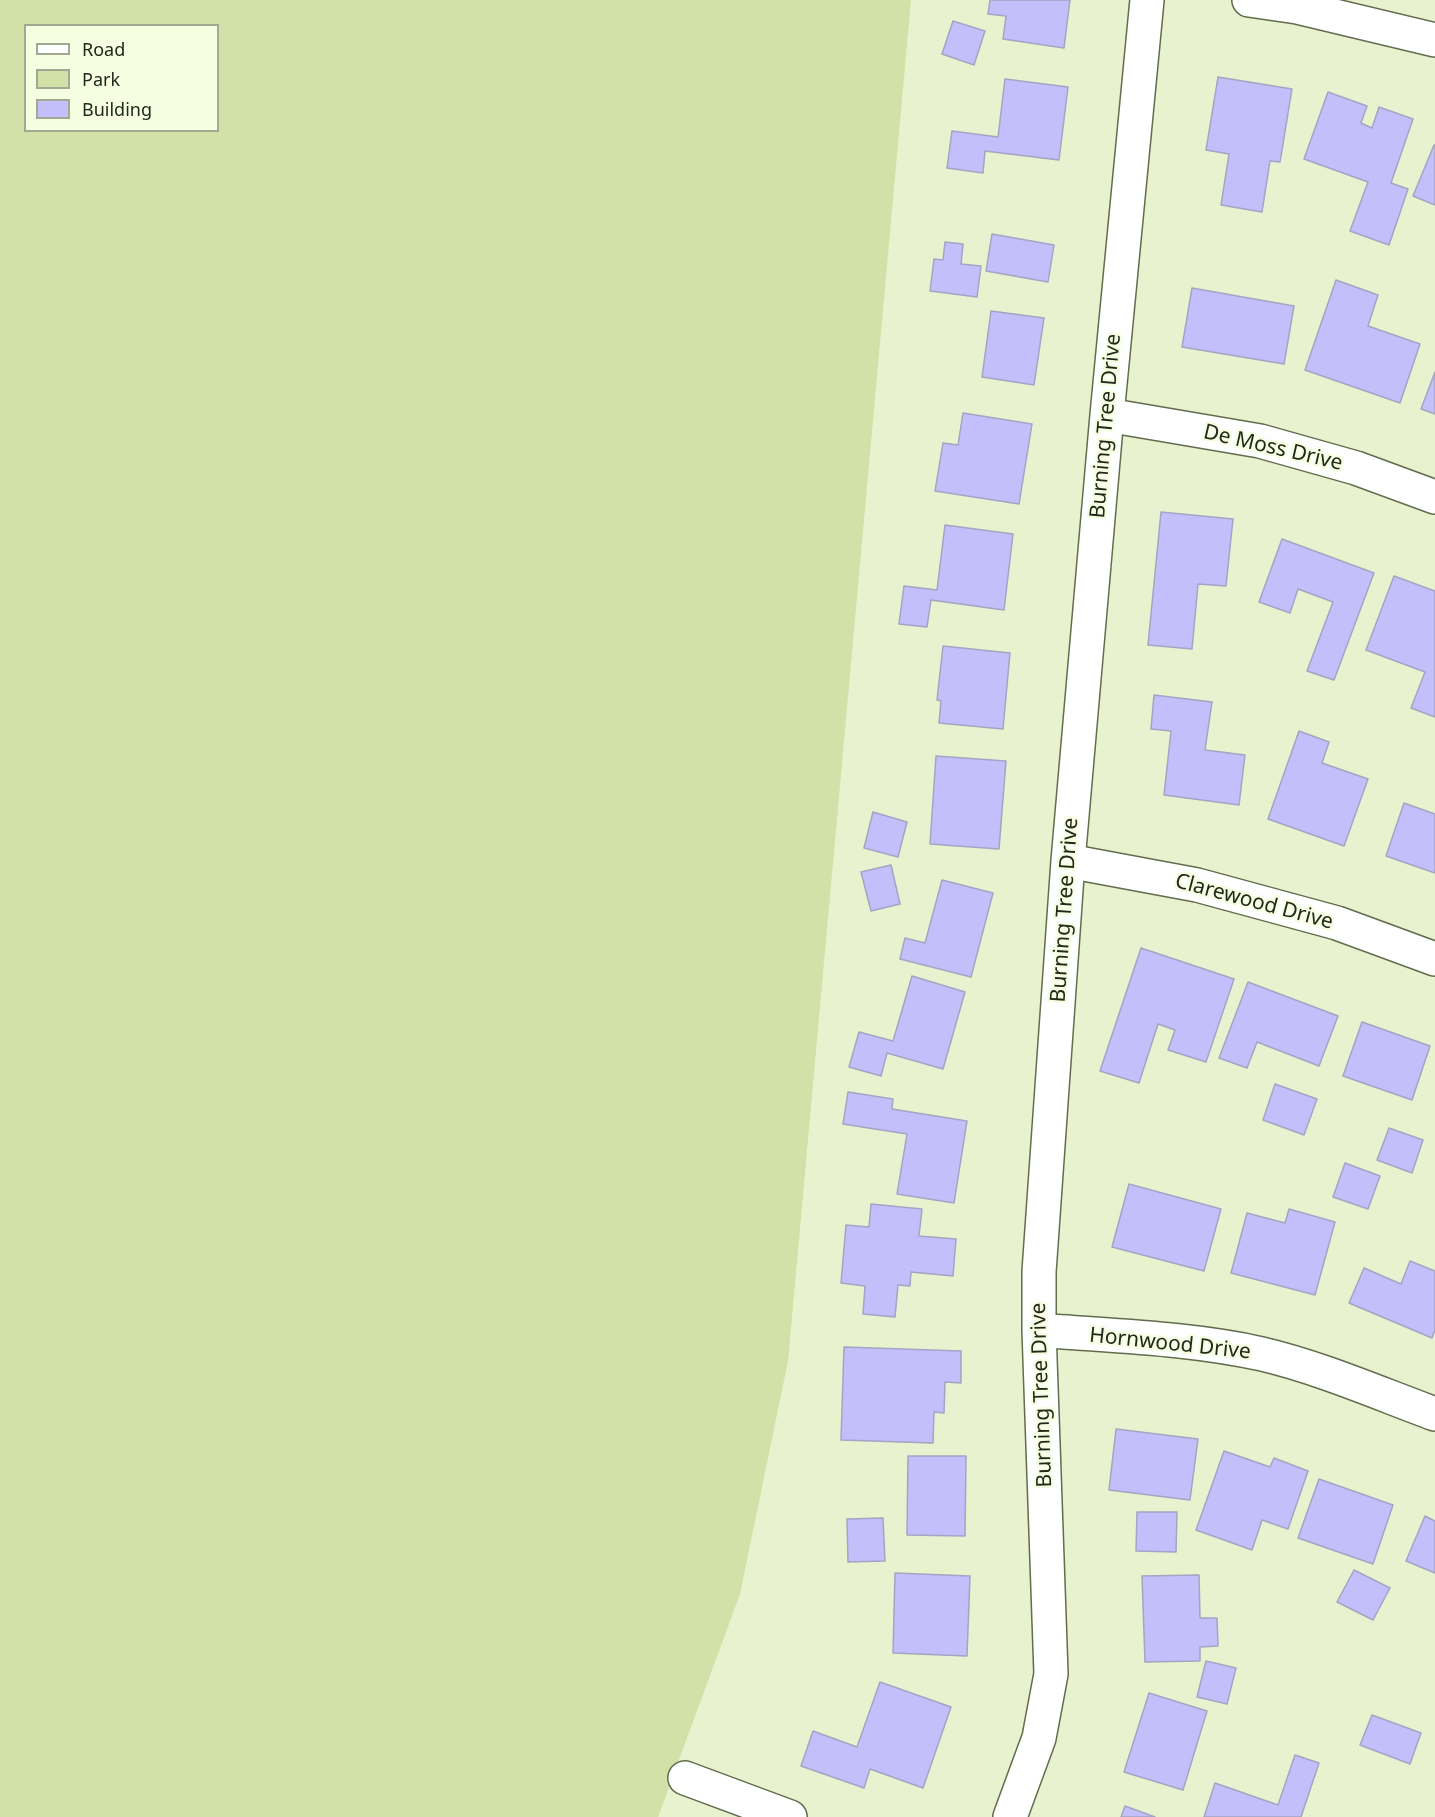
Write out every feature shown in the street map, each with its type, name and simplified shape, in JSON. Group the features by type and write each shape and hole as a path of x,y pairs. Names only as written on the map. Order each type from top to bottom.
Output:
{"street":[{"name":"Burning Tree Drive","path":"1010,1817 1039,1738 1051,1674 1039,1272 1068,861 1107,415 1147,0"},
{"path":"1249,0 1298,7 1435,40"},
{"name":"De Moss Drive","path":"1107,415 1260,441 1356,468 1435,497"},
{"name":"Clarewood Drive","path":"1068,861 1208,888 1337,923 1435,959"},
{"name":"Hornwood Drive","path":"1039,1330 1210,1345 1262,1354 1311,1368 1435,1414"},
{"path":"685,1778 790,1817"}],"green space":[{"path":"0,0 911,0 788,1361 740,1594 658,1817 0,1817"}],"building":[{"path":"990,0 1070,0 1064,48 1003,39 1006,16 988,14"},
{"path":"953,21 985,31 974,65 942,54"},
{"path":"1218,77 1292,89 1280,162 1270,161 1262,212 1221,205 1229,154 1206,150"},
{"path":"1005,79 1068,87 1059,160 985,151 983,173 947,168 952,131 998,137"},
{"path":"1328,92 1367,106 1361,123 1372,128 1379,107 1413,119 1391,183 1408,189 1389,245 1350,231 1368,182 1304,159"},
{"path":"1435,145 1435,205 1413,196"},
{"path":"992,234 1054,245 1048,282 986,271"},
{"path":"945,242 963,244 961,264 981,266 977,297 930,291 934,259 943,260"},
{"path":"1336,280 1378,295 1368,326 1420,344 1400,403 1305,370"},
{"path":"1192,288 1294,306 1284,364 1182,347"},
{"path":"991,311 1044,318 1034,385 982,377"},
{"path":"1435,372 1435,414 1421,409"},
{"path":"963,413 1032,424 1019,504 935,491 943,443 958,445"},
{"path":"1161,512 1233,519 1226,586 1198,584 1192,649 1148,645"},
{"path":"945,525 1013,534 1004,610 931,600 927,627 899,624 904,586 937,590"},
{"path":"1282,539 1374,573 1334,680 1307,671 1333,602 1298,589 1290,613 1259,602"},
{"path":"1394,576 1435,591 1435,717 1411,708 1425,672 1366,650"},
{"path":"943,646 1010,653 1003,729 939,723 941,701 937,700"},
{"path":"1154,695 1212,702 1205,750 1245,755 1239,805 1164,795 1171,731 1151,729"},
{"path":"1299,731 1329,742 1322,763 1368,779 1344,846 1268,819"},
{"path":"936,756 1006,761 999,849 930,844"},
{"path":"1404,803 1435,814 1435,873 1386,856"},
{"path":"873,812 907,822 898,857 864,848"},
{"path":"891,865 900,904 871,911 861,872"},
{"path":"942,880 993,893 971,977 900,959 905,938 925,943"},
{"path":"1141,948 1234,979 1206,1062 1168,1050 1175,1030 1158,1024 1139,1083 1100,1071"},
{"path":"912,976 965,992 943,1069 887,1053 881,1076 849,1067 859,1032 893,1041"},
{"path":"1248,982 1338,1016 1319,1066 1257,1042 1247,1068 1219,1058"},
{"path":"1362,1022 1430,1046 1412,1100 1343,1076"},
{"path":"1275,1084 1317,1099 1304,1135 1263,1120"},
{"path":"848,1092 893,1099 892,1109 967,1121 954,1203 897,1194 907,1134 843,1124"},
{"path":"1389,1128 1423,1140 1412,1173 1377,1160"},
{"path":"1345,1163 1380,1176 1368,1209 1333,1197"},
{"path":"1129,1184 1221,1209 1204,1271 1112,1247"},
{"path":"871,1204 922,1209 919,1236 956,1239 953,1276 911,1272 910,1286 898,1285 895,1317 863,1314 865,1286 841,1283 846,1225 869,1227"},
{"path":"1289,1209 1335,1222 1315,1295 1231,1273 1247,1213 1285,1223"},
{"path":"1410,1261 1435,1271 1435,1330 1432,1338 1349,1303 1364,1268 1401,1284"},
{"path":"844,1347 961,1351 961,1383 945,1382 944,1413 934,1412 933,1443 841,1440"},
{"path":"1116,1429 1198,1439 1190,1500 1109,1490"},
{"path":"1224,1451 1270,1467 1274,1458 1308,1471 1288,1529 1262,1520 1252,1550 1196,1530"},
{"path":"908,1456 966,1456 965,1536 907,1535"},
{"path":"1319,1479 1393,1505 1373,1564 1298,1538"},
{"path":"1137,1512 1177,1512 1176,1552 1136,1551"},
{"path":"1425,1516 1435,1521 1435,1573 1406,1561"},
{"path":"883,1518 885,1561 848,1562 847,1519"},
{"path":"1354,1570 1390,1588 1373,1620 1337,1602"},
{"path":"895,1573 970,1576 967,1656 893,1653"},
{"path":"1199,1575 1200,1618 1217,1618 1218,1646 1200,1647 1200,1661 1145,1662 1142,1576"},
{"path":"1206,1661 1236,1668 1227,1704 1197,1697"},
{"path":"880,1682 951,1707 923,1788 870,1769 864,1788 801,1766 813,1731 857,1747"},
{"path":"1149,1693 1207,1711 1183,1790 1124,1772"},
{"path":"1372,1715 1421,1733 1410,1764 1360,1745"},
{"path":"1295,1755 1319,1763 1301,1817 1204,1817 1215,1783 1278,1805"},
{"path":"1125,1806 1155,1817 1121,1817"}]}
